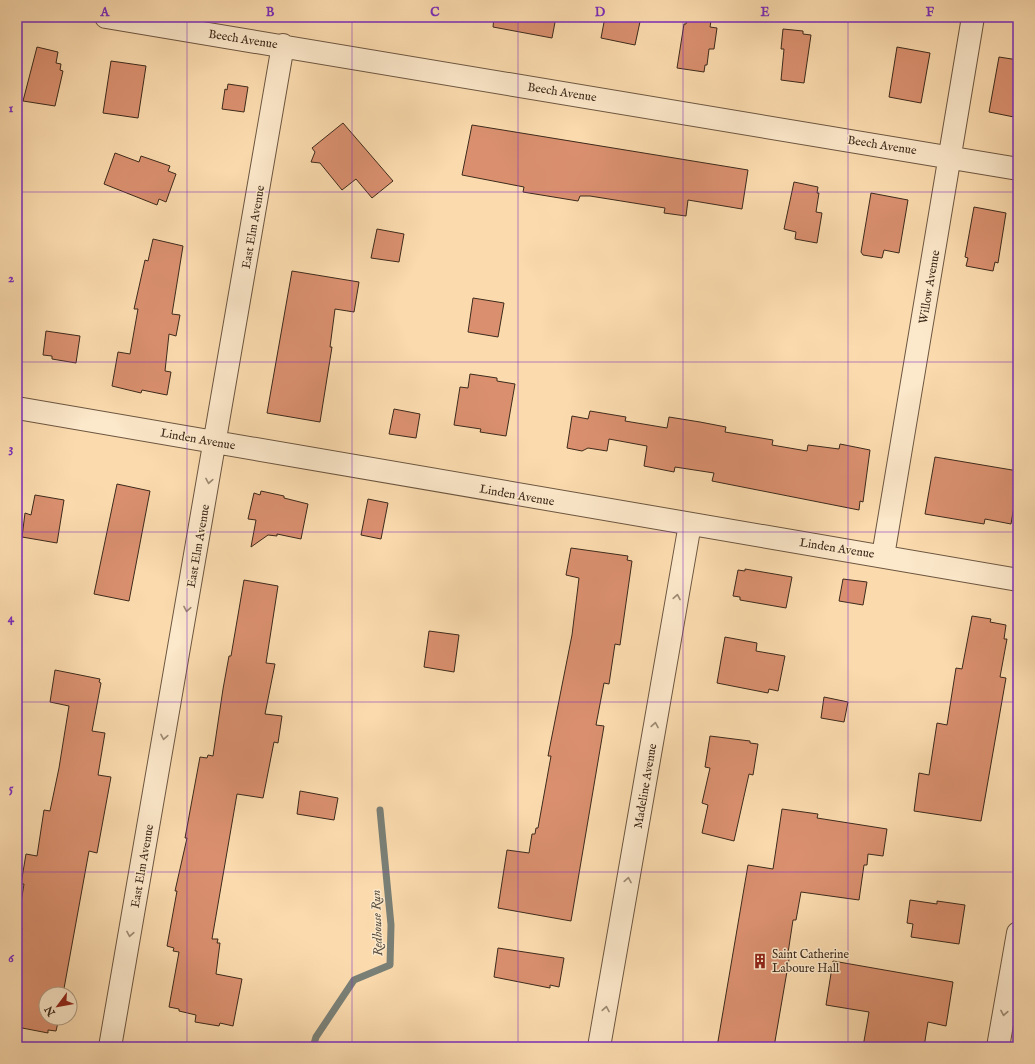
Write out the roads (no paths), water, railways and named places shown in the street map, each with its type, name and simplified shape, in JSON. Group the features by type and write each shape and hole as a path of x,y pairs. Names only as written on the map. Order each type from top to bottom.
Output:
{"street":[{"name":"Beech Avenue","path":"106,17 1018,169"},
{"name":"Willow Avenue","path":"883,556 951,157 973,17"},
{"name":"East Elm Avenue","path":"110,1047 216,442 283,46"},
{"name":"Linden Avenue","path":"17,408 1018,580"},
{"name":"Madeline Avenue","path":"599,1047 690,524"},
{"path":"998,1047 1018,933"}],"waterway":[{"name":"Redhouse Run","path":"313,1047 316,1037 354,980 390,965 391,925 380,810"}],"place":[{"name":"Saint Catherine Laboure Hall","path":"760,961"}]}
